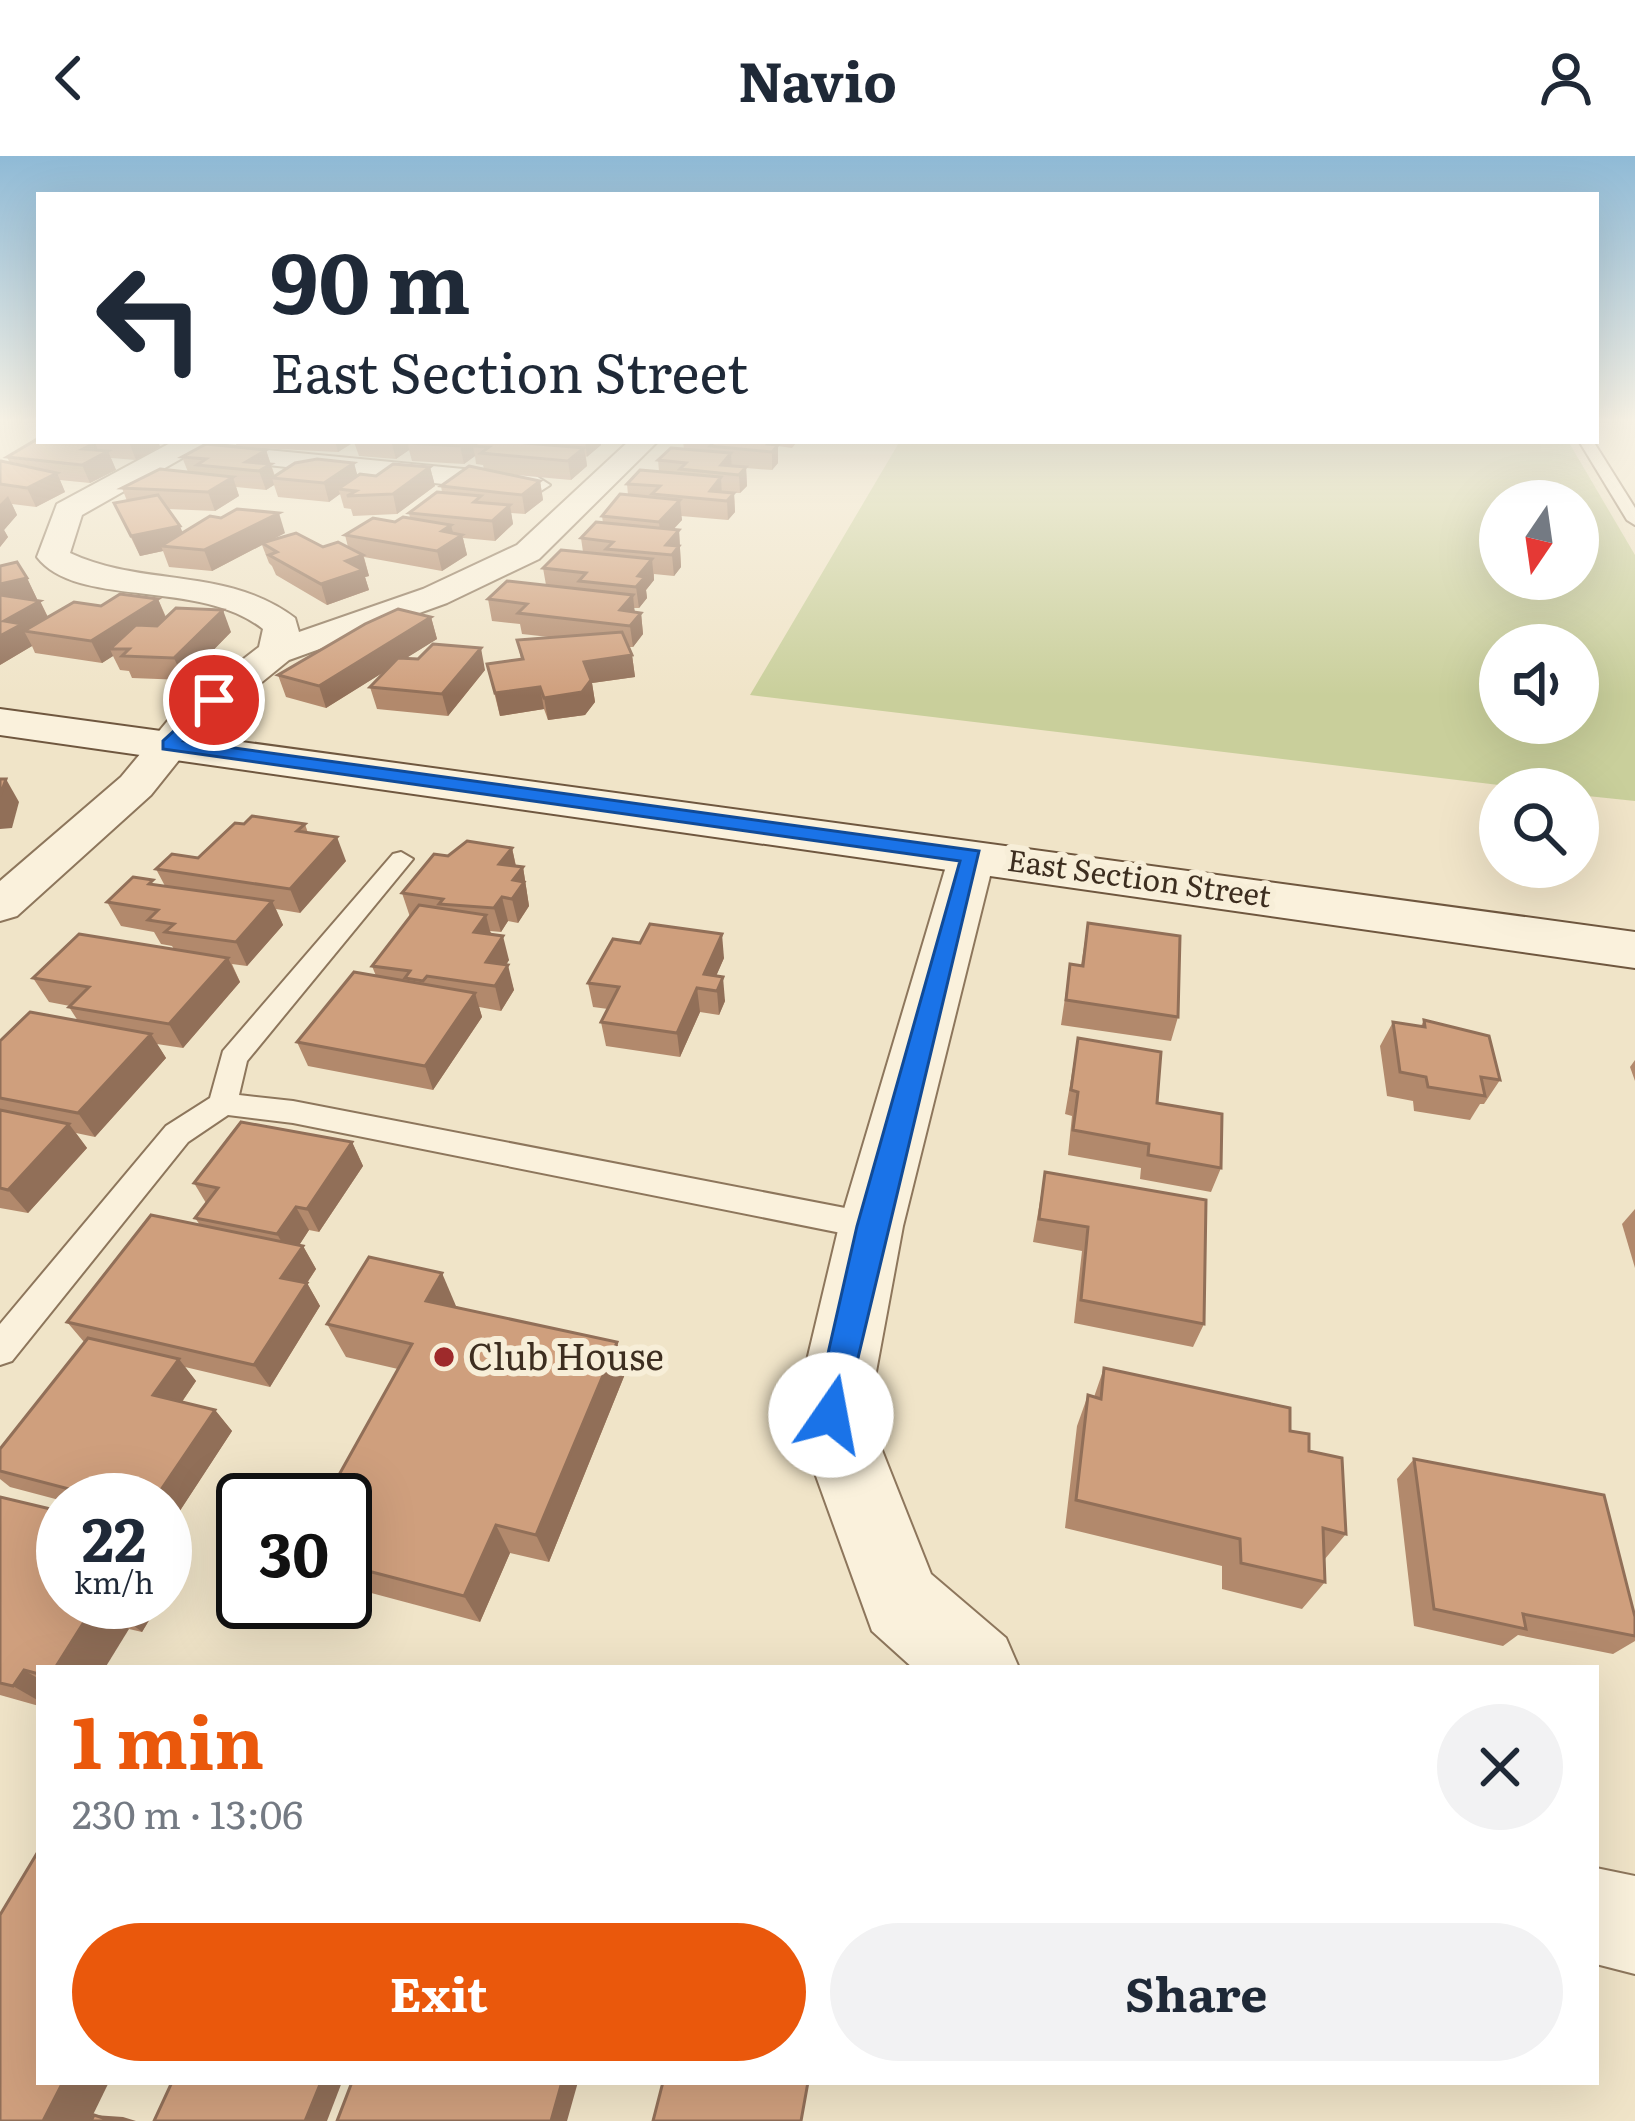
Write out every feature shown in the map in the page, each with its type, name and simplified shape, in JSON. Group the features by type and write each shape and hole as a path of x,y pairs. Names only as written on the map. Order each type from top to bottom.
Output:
{"street":[{"path":"67,513 53,556 95,576 227,590 262,607 282,626 276,652"},
{"path":"0,906 136,786 194,716 276,652 435,596 528,552 567,513"},
{"name":"East Section Street","path":"0,722 1635,950"},
{"path":"972,856 871,1226 831,1415 901,1602 973,1665"},
{"path":"1599,1917 1635,1925"}],"lane":[{"path":"223,1104 233,1058 401,859"},
{"path":"0,1350 176,1134 223,1104 293,1112 871,1226"}],"green space":[{"path":"858,513 1479,513 1479,600 1599,600 1599,513 1610,513 1635,555 1635,801 1599,797 1599,768 1479,768 1479,783 750,695"}],"building":[{"path":"119,513 171,513 180,526 131,536"},
{"path":"230,513 279,513 204,550 161,546 210,516 221,518"},
{"path":"409,513 501,513 492,521"},
{"path":"605,513 668,513 659,522 602,516"},
{"path":"403,517 451,525 442,531 462,535 437,551 345,535 373,518 395,522"},
{"path":"596,522 679,530 666,545 679,546 672,555 606,549 613,542 581,538"},
{"path":"296,533 323,547 338,542 363,555 346,561 363,570 321,584 269,555 277,552 262,543"},
{"path":"561,550 652,559 638,576 645,577 636,587 579,581 586,573 543,568"},
{"path":"17,562 27,578 0,584 0,566"},
{"path":"507,581 633,595 620,610 641,613 630,626 518,613 527,604 488,599"},
{"path":"120,594 158,599 91,641 24,631 74,602 101,606"},
{"path":"0,595 40,601 4,621 22,624 0,636"},
{"path":"176,608 223,610 174,658 122,656 129,649 110,649 136,625 157,626"},
{"path":"398,609 431,617 319,686 278,675 365,624"},
{"path":"622,632 632,655 584,662 591,680 582,692 544,698 540,687 495,693 487,664 523,659 517,640"},
{"path":"433,644 481,648 442,694 370,687 398,658 418,659"},
{"path":"252,816 305,824 297,831 337,837 290,889 156,869 172,854 198,858 235,823 244,824"},
{"path":"467,841 512,848 499,864 523,867 513,880 524,882 512,899 502,897 494,908 439,904 443,899 402,893 434,854 448,856"},
{"path":"133,877 153,880 149,884 272,901 236,942 165,932 174,924 148,920 158,910 107,902"},
{"path":"419,905 486,915 474,932 503,936 486,962 508,965 495,986 427,976 423,981 405,978 410,971 372,966"},
{"path":"1088,923 1180,936 1178,1017 1066,1000 1070,964 1083,966"},
{"path":"650,924 722,934 704,974 723,977 717,991 697,988 677,1033 601,1022 619,987 588,983 613,939 640,943"},
{"path":"79,934 228,958 169,1024 69,1007 89,987 33,978"},
{"path":"354,972 475,993 425,1066 297,1042"},
{"path":"30,1012 151,1034 78,1113 0,1098 0,1041"},
{"path":"1424,1020 1489,1036 1500,1080 1481,1077 1485,1096 1428,1087 1426,1077 1400,1072 1393,1022 1425,1027"},
{"path":"1078,1038 1161,1052 1157,1103 1222,1114 1221,1168 1148,1155 1149,1144 1073,1130 1078,1092 1071,1090"},
{"path":"0,1110 69,1124 8,1190 0,1188"},
{"path":"241,1122 352,1142 307,1209 296,1207 277,1234 195,1218 218,1188 194,1183"},
{"path":"1045,1172 1206,1200 1204,1324 1081,1300 1088,1227 1039,1219"},
{"path":"151,1215 303,1246 281,1278 307,1283 254,1365 67,1322"},
{"path":"369,1257 442,1273 426,1301 617,1342 536,1535 496,1525 464,1596 372,1572 372,1473 340,1473 412,1344 327,1324"},
{"path":"88,1338 179,1359 153,1395 215,1410 172,1473 36,1473 36,1480 0,1471 0,1449"},
{"path":"1104,1368 1290,1408 1290,1431 1309,1434 1309,1451 1342,1458 1346,1534 1323,1528 1325,1582 1241,1563 1240,1539 1076,1500 1088,1395 1101,1399"},
{"path":"1414,1459 1604,1495 1635,1617 1635,1636 1523,1614 1526,1629 1434,1609"},
{"path":"0,1497 36,1506 36,1629 80,1629 57,1665 36,1665 36,1673 24,1670 13,1686 0,1683"},
{"path":"36,1855 36,2085 61,2085 43,2121 0,2121 0,1915"},
{"path":"171,2085 320,2085 305,2121 154,2121"},
{"path":"351,2085 561,2085 551,2121 337,2121"},
{"path":"662,2085 807,2085 801,2121 653,2121"}],"place":[{"name":"Club House","path":"444,1357"}],"route":[{"path":"214,700 170,745 972,856 871,1226 831,1415"}]}
